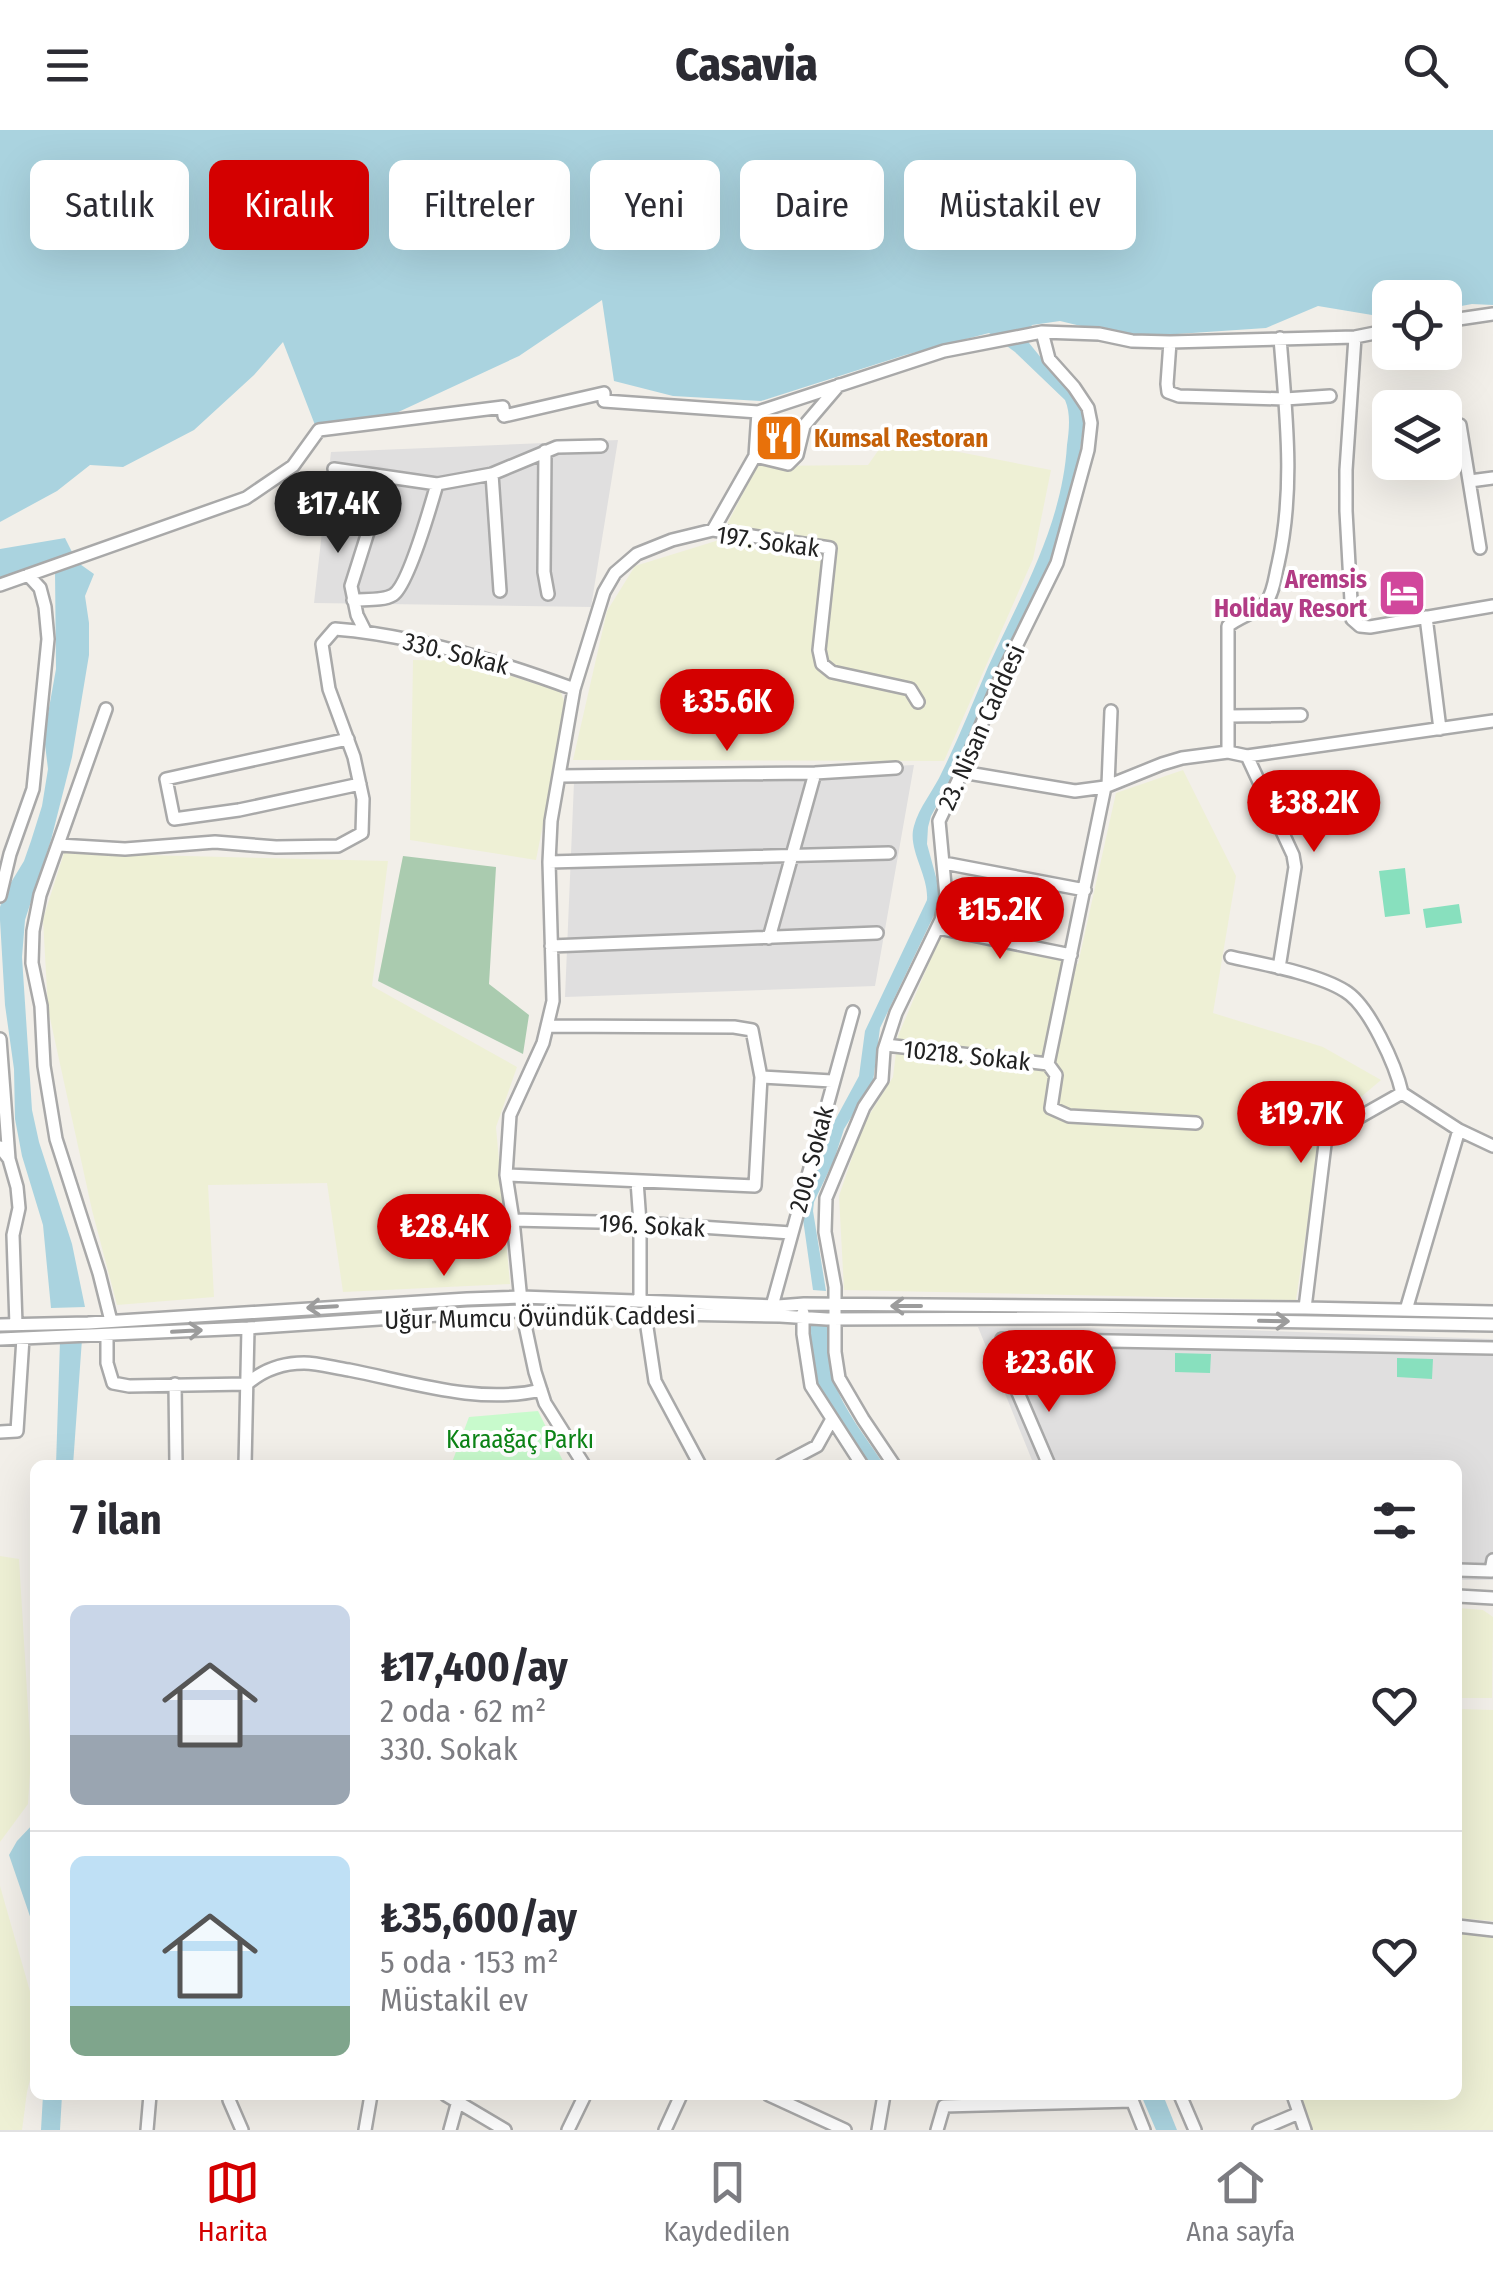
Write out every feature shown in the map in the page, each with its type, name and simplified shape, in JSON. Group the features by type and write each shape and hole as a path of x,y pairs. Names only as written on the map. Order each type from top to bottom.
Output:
{"street":[{"path":"1462,319 1493,314"},
{"path":"0,586 246,498 293,466 319,430 503,408 504,416 604,393 604,401 758,412 944,351 1042,332 1100,334 1132,342 1372,334"},
{"name":"23. Nisan Caddesi","path":"891,1460 839,1378 831,1320 835,1288 825,1232 826,1198 864,1107 882,1080 886,1045 896,1013 941,920 946,896 939,821 1001,677 1058,563 1088,450 1088,408 1049,359 1042,332"},
{"path":"1355,337 1346,484 1352,618 1360,626 1370,627 1493,606"},
{"path":"1228,752 1228,626 1270,597 1282,548 1290,484 1280,338"},
{"path":"1170,342 1166,384 1168,392 1179,396 1330,396"},
{"path":"754,456 788,464 797,456 804,426 840,384"},
{"path":"713,530 754,456 758,412"},
{"path":"1462,436 1480,548"},
{"path":"334,469 438,484 492,474 557,447 601,446"},
{"path":"544,451 544,572 548,594"},
{"path":"492,474 500,590"},
{"path":"365,631 350,586 384,478"},
{"path":"1470,481 1493,478"},
{"path":"354,600 397,593 438,484"},
{"name":"197. Sokak","path":"574,689 604,592 615,574 637,554 713,530 830,548 819,650 822,664 832,672 910,689 918,702"},
{"path":"0,896 32,789 48,639 40,588 28,574"},
{"path":"1426,617 1440,729"},
{"name":"330. Sokak","path":"348,739 329,689 322,644 336,629 365,631 484,658 574,689"},
{"path":"574,689 551,822 553,1000 543,1043 510,1115 506,1175 522,1311 541,1390 581,1460"},
{"path":"106,709 40,895 32,963 41,1006 44,1066 56,1139 110,1321"},
{"path":"1111,711 1106,786 1048,1064 1056,1075 1051,1108 1068,1116 1196,1124"},
{"path":"1229,716 1301,715"},
{"path":"962,772 1076,791 1106,786 1172,761 1228,752 1246,756 1493,721"},
{"path":"58,845 124,849 216,842 276,847 338,846 362,832 363,798 360,784 348,739 166,779 174,819 239,810 360,784"},
{"path":"1246,756 1293,854 1295,867 1280,968"},
{"path":"560,776 815,774 896,768"},
{"path":"769,938 815,774"},
{"path":"549,862 889,853"},
{"path":"944,863 1085,890"},
{"path":"938,928 1072,955"},
{"path":"551,946 877,933"},
{"path":"1231,957 1280,968 1346,991 1363,1008 1397,1072 1402,1093 1459,1130 1493,1146"},
{"name":"200. Sokak","path":"772,1306 853,1012"},
{"path":"547,1026 752,1030 761,1077 832,1080"},
{"path":"0,1039 9,1159 19,1208 6,1234 16,1324"},
{"name":"10218. Sokak","path":"886,1045 1048,1064"},
{"name":"200. Sokak","path":"506,1175 755,1186 761,1077"},
{"path":"1305,1308 1326,1136 1402,1093"},
{"path":"1406,1310 1459,1130"},
{"path":"0,1147 9,1159"},
{"path":"637,1181 640,1300"},
{"name":"196. Sokak","path":"514,1220 791,1232"},
{"name":"Uğur Mumcu Övündük Caddesi","path":"89,1330 110,1321 467,1298 640,1300 772,1306 808,1312"},
{"path":"808,1312 832,1305 1493,1312"},
{"name":"Uğur Mumcu Övündük Caddesi","path":"89,1330 107,1335 522,1311 780,1316 808,1312"},
{"path":"808,1312 831,1320 1090,1318 1493,1325"},
{"path":"808,1312 803,1334 811,1386 859,1460"},
{"path":"645,1314 654,1381 697,1460"},
{"path":"0,1325 50,1324 89,1330"},
{"path":"245,1460 248,1328"},
{"path":"0,1339 50,1338 89,1330"},
{"path":"107,1335 112,1383 129,1386 247,1384 259,1373 305,1362 478,1394 519,1395 541,1390"},
{"path":"0,1432 17,1431 23,1338"},
{"path":"1047,1460 1013,1381 1002,1339 1493,1348"},
{"path":"174,1384 176,1460"},
{"path":"790,1460 817,1446 832,1419"},
{"path":"1462,1570 1491,1570 1493,1560"},
{"path":"1462,1596 1493,1598"},
{"path":"1462,1926 1493,1930"},
{"path":"147,2130 150,2100"},
{"path":"229,2100 242,2130"},
{"path":"365,2130 370,2100"},
{"path":"450,2130 452,2100"},
{"path":"455,2100 505,2130"},
{"path":"568,2130 583,2100"},
{"path":"664,2130 679,2100"},
{"path":"780,2100 845,2130"},
{"path":"878,2130 883,2100"},
{"path":"937,2130 945,2100"},
{"path":"1132,2100 1144,2130"},
{"path":"1182,2100 1195,2130"},
{"path":"1295,2100 1305,2130"},
{"path":"1259,2130 1299,2113"}],"shaded area":[{"path":"618,440 591,607 314,603 331,452"},
{"path":"914,765 875,986 565,997 574,782"},
{"path":"978,1327 1243,1330 1493,1339 1493,1580 1462,1580 1462,1460 1032,1460"}],"green space":[{"path":"887,438 1051,470 1033,559 944,761 573,760 607,611 635,566 719,540 757,466 868,465"},
{"path":"413,660 464,661 561,692 566,707 536,860 410,840"},
{"path":"1183,770 1236,876 1213,1013 1323,1047 1381,1080 1321,1131 1296,1300 844,1290 839,1196 863,1125 893,1077 898,1036 940,937 1078,964 1116,793"},
{"path":"64,853 388,861 372,986 517,1067 496,1127 510,1284 343,1292 327,1183 208,1185 214,1297 117,1305 48,1009 43,919"},
{"path":"403,856 496,867 489,984 529,1015 523,1054 378,981"},
{"path":"1405,868 1410,914 1385,917 1379,871"},
{"path":"1459,904 1462,923 1426,928 1423,909"},
{"path":"1175,1353 1211,1354 1210,1373 1175,1372"},
{"path":"1397,1358 1433,1359 1432,1379 1397,1377"},
{"name":"Karaağaç Parkı","path":"538,1411 562,1460 453,1460 469,1417"},
{"path":"0,1556 19,1559 30,1773 28,1804 0,1842"},
{"path":"1462,1608 1483,1610 1493,1617 1492,1698 1462,1698"},
{"path":"1462,1709 1493,1710 1493,1921 1462,1918"},
{"path":"0,1886 30,1991 30,2080 22,2130 0,2130"},
{"path":"1462,1933 1493,1937 1493,2130 1309,2130 1298,2100 1462,2100"}],"water":[{"path":"0,130 1493,130 1493,305 1462,306 1462,280 1372,280 1372,315 1318,306 1266,328 1123,336 1060,321 1032,325 1025,338 1080,406 1084,420 1078,466 1049,570 1016,633 956,771 931,816 927,844 939,888 936,911 880,1028 873,1082 844,1129 814,1202 826,1291 813,1290 802,1212 833,1124 859,1076 865,1031 927,900 913,844 916,819 939,779 1026,586 1049,532 1064,475 1069,422 1065,400 1015,352 989,333 761,401 673,396 614,381 602,300 519,356 394,414 315,425 283,342 254,375 194,430 123,467 90,465 57,491 0,522"},
{"path":"65,538 77,562 94,574 85,596 89,655 72,757 25,920 22,957 32,1110 72,1244 85,1307 51,1308 43,1225 15,1119 0,907 24,861 42,806 48,769 44,736 56,669 55,571 0,585 0,549"},
{"path":"807,1324 827,1325 838,1392 881,1460 866,1460 812,1370"},
{"path":"82,1339 73,1460 56,1460 60,1341"},
{"path":"30,1827 30,1916 9,1855"},
{"path":"43,2100 62,2100 60,2130 41,2130"},
{"path":"1143,2100 1165,2100 1177,2130 1156,2130"}],"place":[{"name":"Kumsal Restoran","path":"779,438"},
{"name":"Aremsis Holiday Resort","path":"1402,593"}]}
